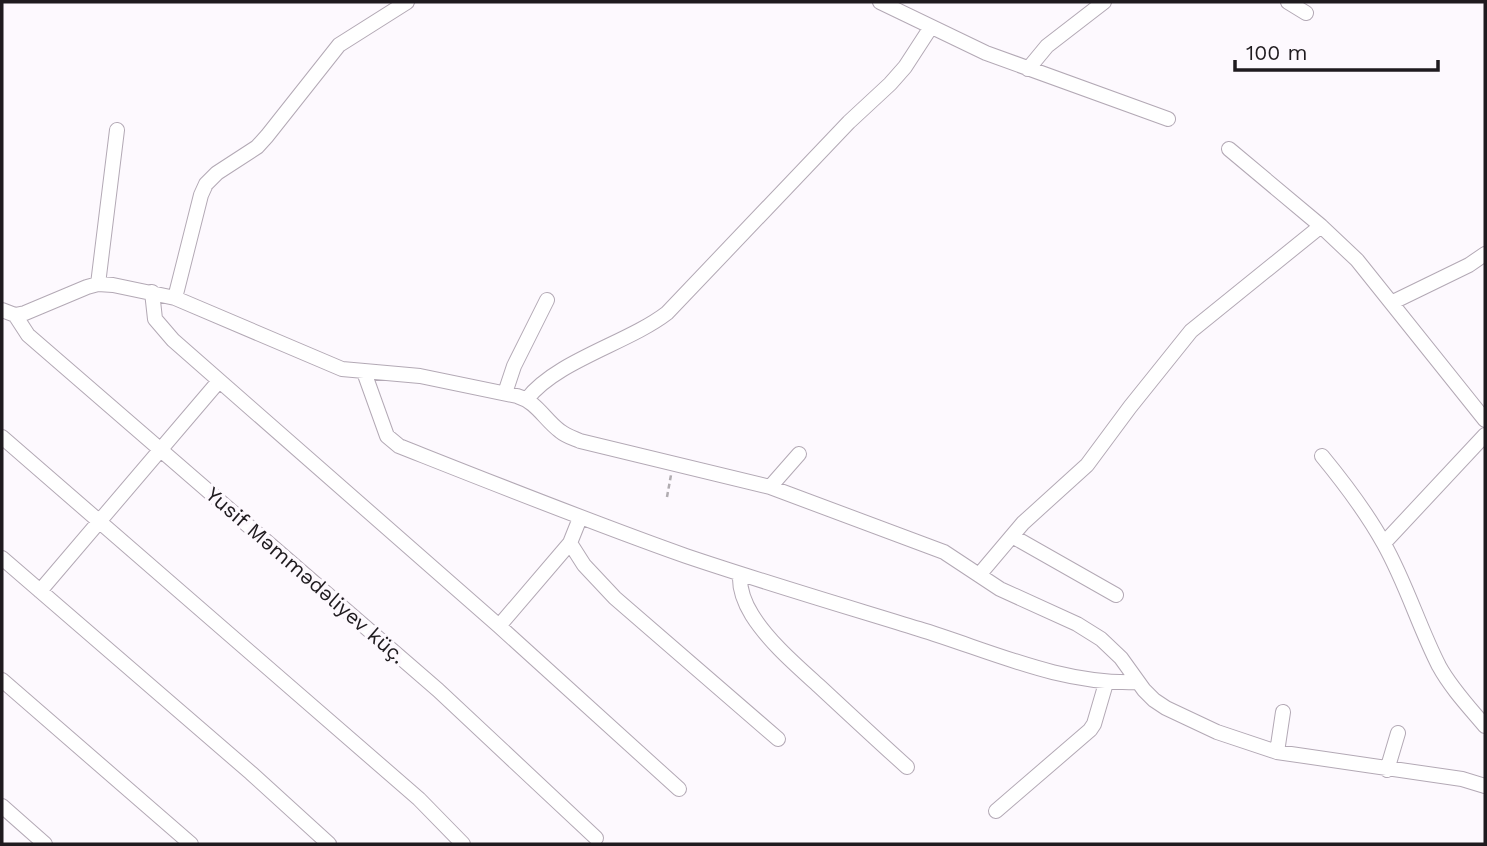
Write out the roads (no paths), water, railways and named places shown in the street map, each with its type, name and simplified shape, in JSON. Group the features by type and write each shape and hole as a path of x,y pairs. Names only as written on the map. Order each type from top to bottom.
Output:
{"street":[{"path":"175,298 206,184 217,173 257,147 339,45 407,2"},
{"path":"880,2 986,53 1168,119"},
{"path":"1028,69 1047,46 1104,2"},
{"path":"1288,2 1306,13"},
{"path":"527,399 552,376 649,327 667,313 866,105 890,84 905,67 931,27"},
{"path":"117,130 98,284 175,298 342,369 408,374 527,399 558,430 580,441 770,487 944,552 1000,589 1077,624 1101,639 1122,658 1154,700 1199,725 1277,752 1462,779 1485,786"},
{"path":"1229,149 1321,226 1357,260 1485,420"},
{"path":"979,575 1012,536 1101,450 1130,407 1191,331 1321,226"},
{"path":"1393,302 1469,265 1485,254"},
{"name":"Yusif Məmmədəliyev küç.","path":"8,312 25,313 98,284"},
{"path":"152,292 153,313 161,329 499,626 679,789"},
{"path":"505,393 513,366 547,300"},
{"name":"Yusif Məmmədəliyev küç.","path":"8,312 28,335 438,690 596,838"},
{"path":"364,372 387,436 394,443 580,518 740,574 940,636 1021,665 1106,682 1138,682"},
{"path":"40,591 219,381"},
{"path":"1384,543 1485,435"},
{"path":"2,437 410,791 463,844"},
{"path":"770,487 799,454"},
{"path":"1322,456 1349,489 1384,543 1413,603 1438,665 1449,683 1485,726"},
{"path":"499,626 570,543 580,518"},
{"path":"1012,536 1116,595"},
{"path":"570,543 584,565 615,598 778,739"},
{"path":"2,558 329,844"},
{"path":"740,574 747,606 791,661 906,767"},
{"path":"2,680 191,844"},
{"path":"996,811 1090,730 1106,682"},
{"path":"1277,752 1283,712"},
{"path":"1387,769 1398,733"},
{"path":"2,806 45,844"}]}
